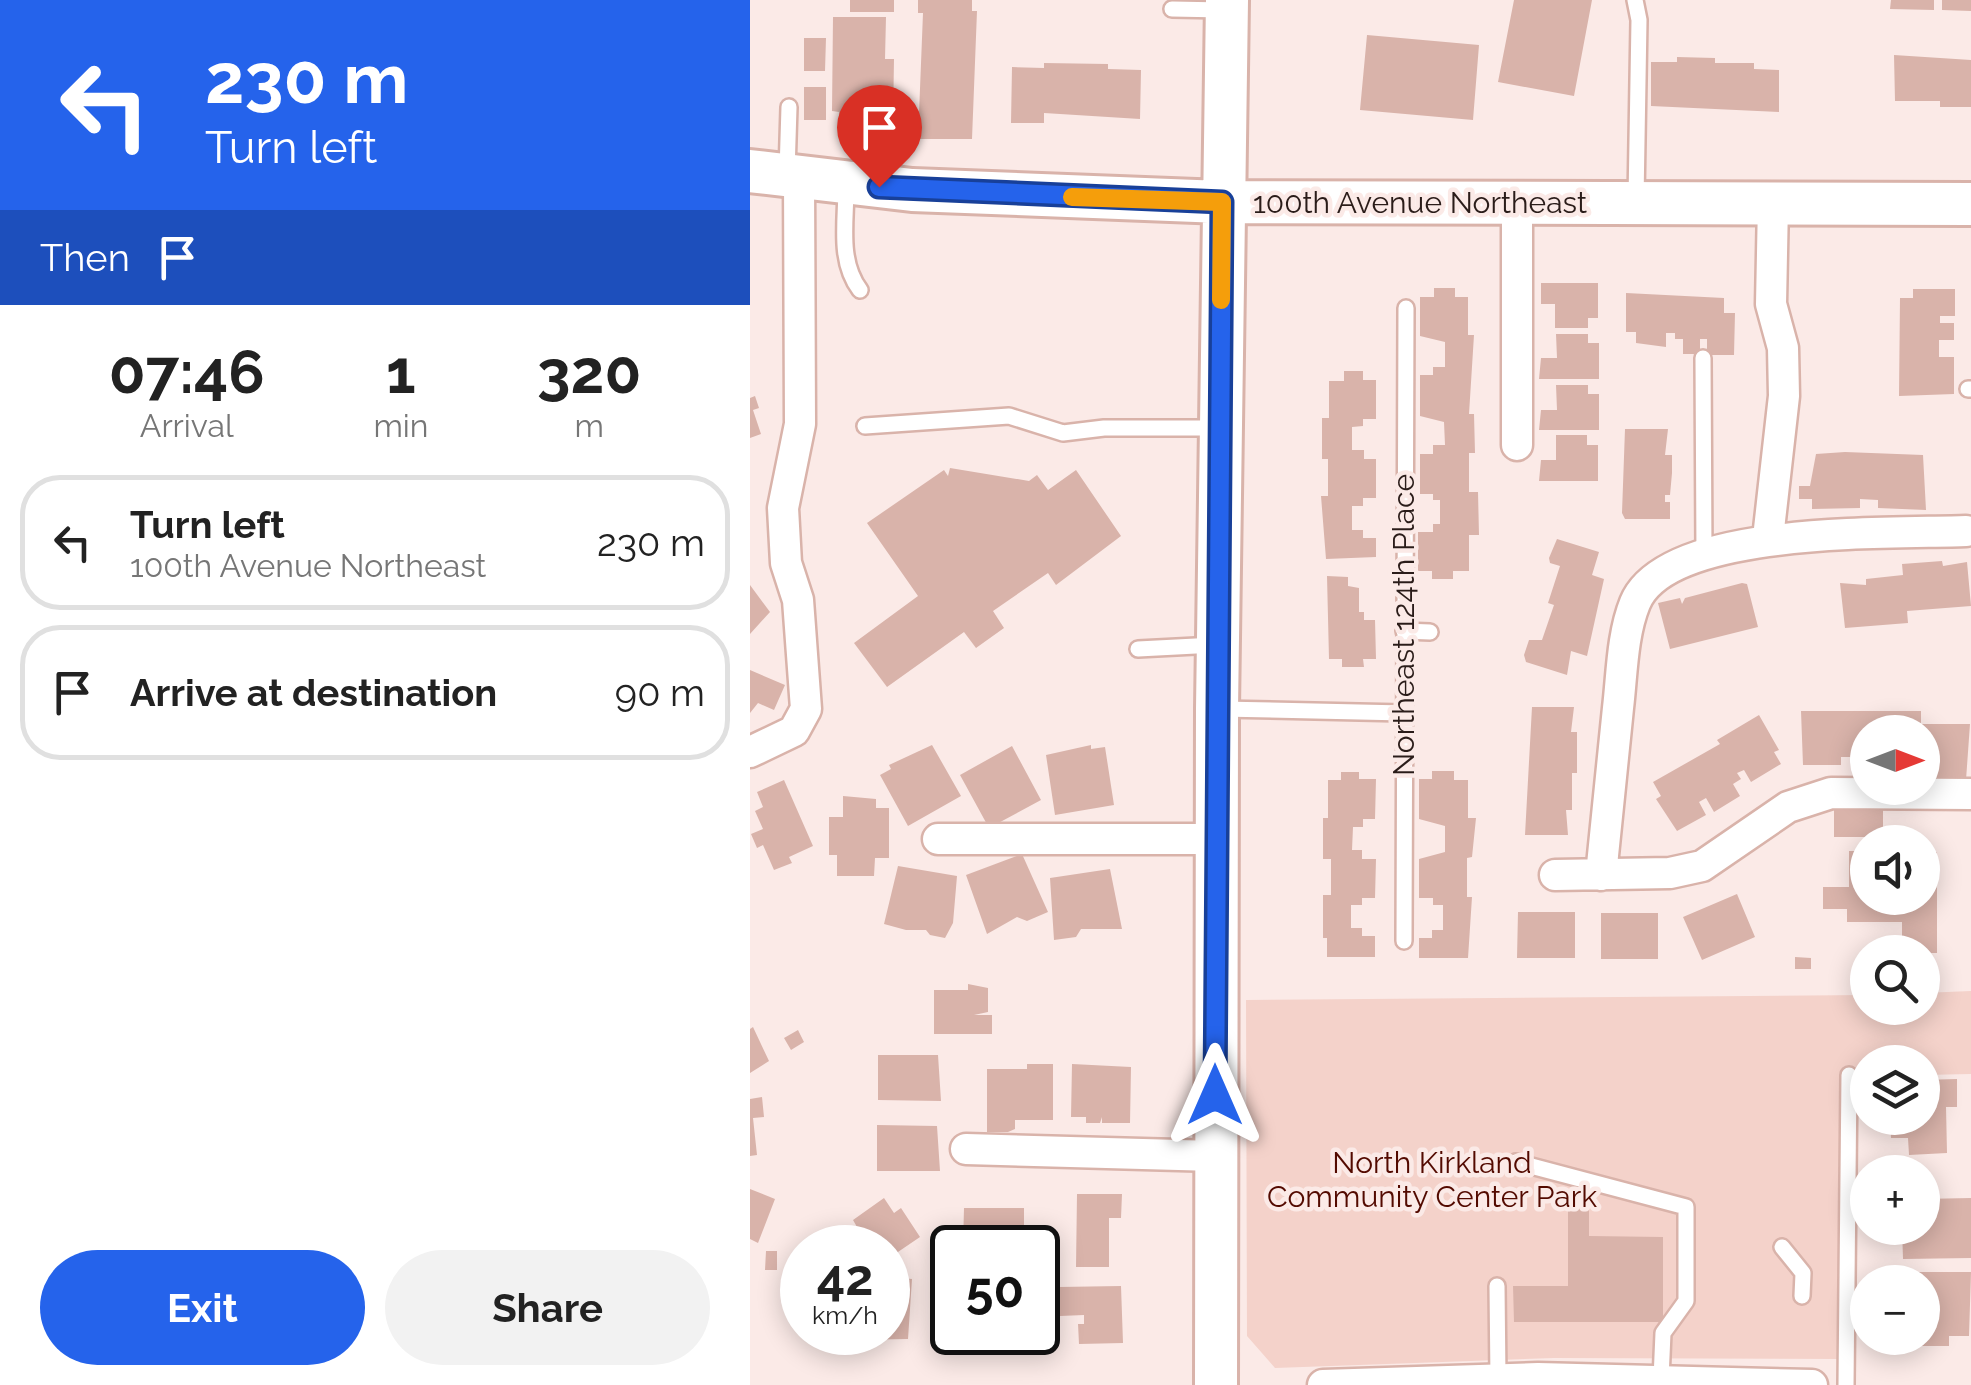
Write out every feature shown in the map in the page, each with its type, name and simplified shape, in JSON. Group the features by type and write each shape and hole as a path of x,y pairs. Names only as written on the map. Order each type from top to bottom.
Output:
{"main road":[{"path":"1216,1385 1217,709 1227,5"},
{"name":"100th Avenue Northeast","path":"779,175 932,191 1222,202 1971,204"}],"street":[{"path":"750,752 794,731 806,709 798,600 786,562 784,508 800,424 779,175"},
{"path":"1518,203 1518,445"},
{"path":"1768,538 1784,396 1783,348 1771,304 1773,203"},
{"path":"1601,875 1624,652 1635,603 1656,578 1704,556 1768,538 1966,531"},
{"path":"1555,874 1670,873 1702,866 1788,807 1831,794 1971,794"},
{"path":"938,839 1216,839"},
{"path":"966,1149 1215,1156"},
{"path":"1323,1385 1661,1380 1812,1385"}],"lane":[{"path":"1635,0 1639,20 1636,204"},
{"path":"1172,9 1227,5"},
{"path":"779,175 790,108"},
{"path":"846,183 846,261 849,275 860,290"},
{"name":"Northeast 124th Place","path":"1404,941 1406,308"},
{"path":"1704,358 1704,556"},
{"path":"865,426 1010,416 1063,433 1104,428 1220,428"},
{"path":"1404,632 1430,632"},
{"path":"1138,649 1218,645"},
{"path":"1217,709 1404,712"},
{"path":"1846,1385 1848,1075"},
{"path":"1516,1162 1686,1207 1686,1301 1662,1333 1661,1380"},
{"path":"1782,1246 1803,1273 1802,1296"},
{"path":"1497,1286 1498,1380"}],"green space":[{"name":"North Kirkland Community Center Park","path":"1971,991 1971,1074 1940,1075 1940,1045 1850,1045 1850,1076 1839,1076 1841,1359 1554,1358 1275,1368 1247,1336 1246,1000 1850,995 1850,1025 1940,1025 1940,992"}],"building":[{"path":"850,0 894,0 894,12 850,12"},
{"path":"918,0 972,0 972,11 977,11 972,139 918,139 923,13 918,13"},
{"path":"1514,0 1592,0 1574,96 1498,82"},
{"path":"1891,0 1934,0 1934,10 1890,9"},
{"path":"1942,0 1971,0 1971,11 1942,10"},
{"path":"833,17 886,17 885,59 894,59 893,120 839,119 839,112 832,111"},
{"path":"1367,35 1479,45 1473,120 1360,110"},
{"path":"804,38 826,38 825,71 804,71"},
{"path":"1894,55 1971,60 1971,107 1940,107 1940,101 1895,101"},
{"path":"1677,57 1715,58 1715,63 1754,63 1754,69 1779,70 1779,112 1651,106 1651,62 1677,62"},
{"path":"1044,63 1108,64 1108,69 1141,70 1140,119 1044,113 1044,123 1011,123 1012,67 1044,68"},
{"path":"804,87 826,87 826,120 804,120"},
{"path":"1541,283 1598,283 1598,318 1588,318 1588,328 1555,328 1555,304 1541,304"},
{"path":"1434,288 1455,288 1455,297 1468,297 1468,335 1474,335 1469,414 1474,414 1475,453 1469,453 1469,492 1478,492 1479,535 1469,535 1469,571 1453,571 1453,579 1432,579 1432,571 1418,571 1418,532 1433,532 1433,524 1440,524 1440,500 1433,500 1433,494 1420,494 1420,454 1433,454 1433,445 1445,445 1444,422 1420,416 1420,375 1433,375 1433,367 1445,367 1445,342 1420,336 1420,297 1434,297"},
{"path":"1913,289 1955,289 1955,316 1940,316 1940,323 1954,323 1954,340 1939,340 1939,357 1954,357 1954,394 1899,396 1900,298 1913,298"},
{"path":"1626,293 1724,298 1724,313 1735,313 1734,355 1707,355 1707,339 1700,339 1700,354 1683,354 1683,339 1675,339 1675,333 1666,333 1666,347 1636,343 1636,332 1626,332"},
{"path":"1556,334 1588,334 1588,343 1599,343 1599,379 1539,379 1541,358 1557,358"},
{"path":"1344,371 1363,371 1363,380 1376,380 1376,419 1363,419 1363,426 1352,427 1352,450 1364,450 1364,459 1376,459 1376,498 1363,498 1363,506 1352,506 1352,530 1363,530 1363,538 1376,538 1376,557 1326,559 1321,496 1328,496 1328,459 1322,459 1322,418 1329,418 1329,381 1344,381"},
{"path":"1556,385 1588,385 1588,394 1599,394 1599,430 1539,430 1541,410 1557,410"},
{"path":"755,396 759,408 753,410 761,434 750,438 750,398"},
{"path":"1625,429 1668,429 1665,455 1672,455 1672,473 1670,495 1665,495 1665,502 1670,502 1670,519 1625,519 1622,513"},
{"path":"1556,435 1587,435 1587,445 1598,445 1598,481 1539,481 1541,460 1556,460"},
{"path":"1816,454 1923,455 1926,510 1878,508 1878,500 1860,499 1860,508 1812,509 1812,499 1799,499 1799,486 1810,486"},
{"path":"950,468 1029,481 1037,475 1048,490 1076,470 1121,536 1056,585 1048,573 993,611 1004,628 976,648 964,632 887,687 854,643 918,596 867,523 944,470 948,476"},
{"path":"1557,539 1599,552 1592,575 1604,579 1587,656 1571,651 1567,675 1526,662 1524,655 1529,640 1542,640 1554,605 1548,603 1560,566 1550,563 1549,558"},
{"path":"1942,561 1943,566 1967,562 1971,606 1907,611 1908,623 1845,628 1840,583 1866,585 1866,579 1903,575 1902,564"},
{"path":"1327,576 1348,577 1348,586 1359,588 1359,612 1364,612 1364,620 1375,620 1376,659 1363,659 1364,667 1342,667 1342,659 1329,659"},
{"path":"1747,584 1758,627 1670,649 1658,603 1680,598 1682,604 1685,598"},
{"path":"750,585 770,612 750,634"},
{"path":"750,670 785,685 774,710 758,703 750,713"},
{"path":"1532,707 1574,707 1571,732 1577,732 1577,773 1572,773 1572,810 1566,810 1568,835 1525,835"},
{"path":"1801,711 1921,711 1921,715 1850,715 1850,757 1841,757 1841,765 1803,765"},
{"path":"1759,715 1779,750 1774,752 1781,764 1751,782 1744,770 1737,773 1741,779 1733,784 1740,796 1714,812 1706,798 1699,802 1706,815 1677,831 1656,799 1661,796 1653,782 1720,744 1717,740"},
{"path":"1940,724 1970,724 1966,780 1940,779"},
{"path":"932,745 961,796 908,826 880,775 891,769 889,765"},
{"path":"1091,745 1091,749 1105,747 1114,805 1055,815 1046,755"},
{"path":"1012,746 1041,800 989,828 960,775"},
{"path":"1432,771 1454,771 1454,780 1468,780 1468,818 1476,818 1472,857 1467,858 1467,897 1472,897 1468,958 1419,958 1419,938 1432,938 1432,930 1443,930 1443,905 1433,905 1433,898 1419,898 1419,859 1445,852 1445,826 1419,819 1419,779 1432,779"},
{"path":"1341,772 1359,772 1359,779 1376,779 1375,819 1363,819 1363,827 1353,827 1352,850 1362,850 1362,859 1376,859 1375,898 1362,898 1362,905 1351,905 1351,928 1362,928 1362,936 1375,936 1375,957 1327,957 1327,938 1323,938 1323,895 1331,895 1331,859 1323,859 1323,818 1328,818 1328,780 1341,780"},
{"path":"784,780 813,846 789,857 792,863 774,870 763,845 757,848 751,834 763,829 755,811 763,807 757,792"},
{"path":"843,796 876,799 876,808 889,808 889,858 875,858 874,876 837,876 837,855 829,855 829,817 843,817"},
{"path":"1834,810 1883,810 1883,825 1850,825 1850,837 1834,837"},
{"path":"1850,851 1850,915 1937,915 1937,935 1902,935 1902,922 1847,922 1847,909 1823,909 1823,887 1849,887"},
{"path":"1022,854 1048,912 1027,921 1017,917 987,934 966,875"},
{"path":"898,866 957,876 953,923 945,938 930,935 926,930 884,924"},
{"path":"1110,869 1122,929 1081,929 1076,937 1054,940 1050,878"},
{"path":"1737,894 1755,937 1702,960 1683,917"},
{"path":"1518,912 1575,912 1575,958 1517,958"},
{"path":"1601,913 1658,913 1658,959 1601,959"},
{"path":"1795,957 1811,958 1811,969 1795,969"},
{"path":"968,984 988,988 988,1012 974,1015 992,1015 992,1034 934,1034 934,990 968,990"},
{"path":"753,1027 769,1061 750,1073 750,1029"},
{"path":"798,1030 804,1042 791,1050 784,1038"},
{"path":"878,1055 938,1055 941,1101 878,1100"},
{"path":"1027,1064 1053,1064 1053,1120 1015,1120 1015,1129 1008,1132 987,1132 987,1069 1027,1069"},
{"path":"1072,1064 1131,1067 1130,1123 1102,1123 1102,1117 1100,1123 1086,1123 1086,1117 1071,1117"},
{"path":"1940,1079 1957,1079 1957,1107 1946,1107 1947,1153 1909,1155 1908,1138 1891,1135 1940,1135"},
{"path":"762,1097 764,1117 753,1118 757,1155 750,1156 750,1099"},
{"path":"877,1125 937,1126 940,1171 877,1171"},
{"path":"750,1189 775,1199 758,1243 750,1239"},
{"path":"1077,1194 1122,1194 1121,1218 1109,1218 1109,1267 1076,1267"},
{"path":"884,1198 894,1213 901,1208 920,1237 910,1244 910,1225 856,1225 853,1220"},
{"path":"1971,1198 1971,1258 1903,1259 1903,1245 1940,1245 1940,1199"},
{"path":"964,1208 1024,1208 1024,1225 964,1225"},
{"path":"1568,1208 1589,1208 1589,1236 1663,1237 1663,1322 1514,1322 1513,1286 1568,1286"},
{"path":"766,1251 777,1251 777,1270 765,1270"},
{"path":"1940,1272 1971,1272 1969,1336 1949,1336 1949,1346 1940,1346"},
{"path":"1121,1286 1123,1343 1079,1344 1078,1324 1084,1324 1084,1315 1060,1316 1060,1287"}],"slow traffic":[{"path":"1072,197 1222,202 1221,300"}],"route":[{"path":"879,187 1222,202 1215,1095"}]}
